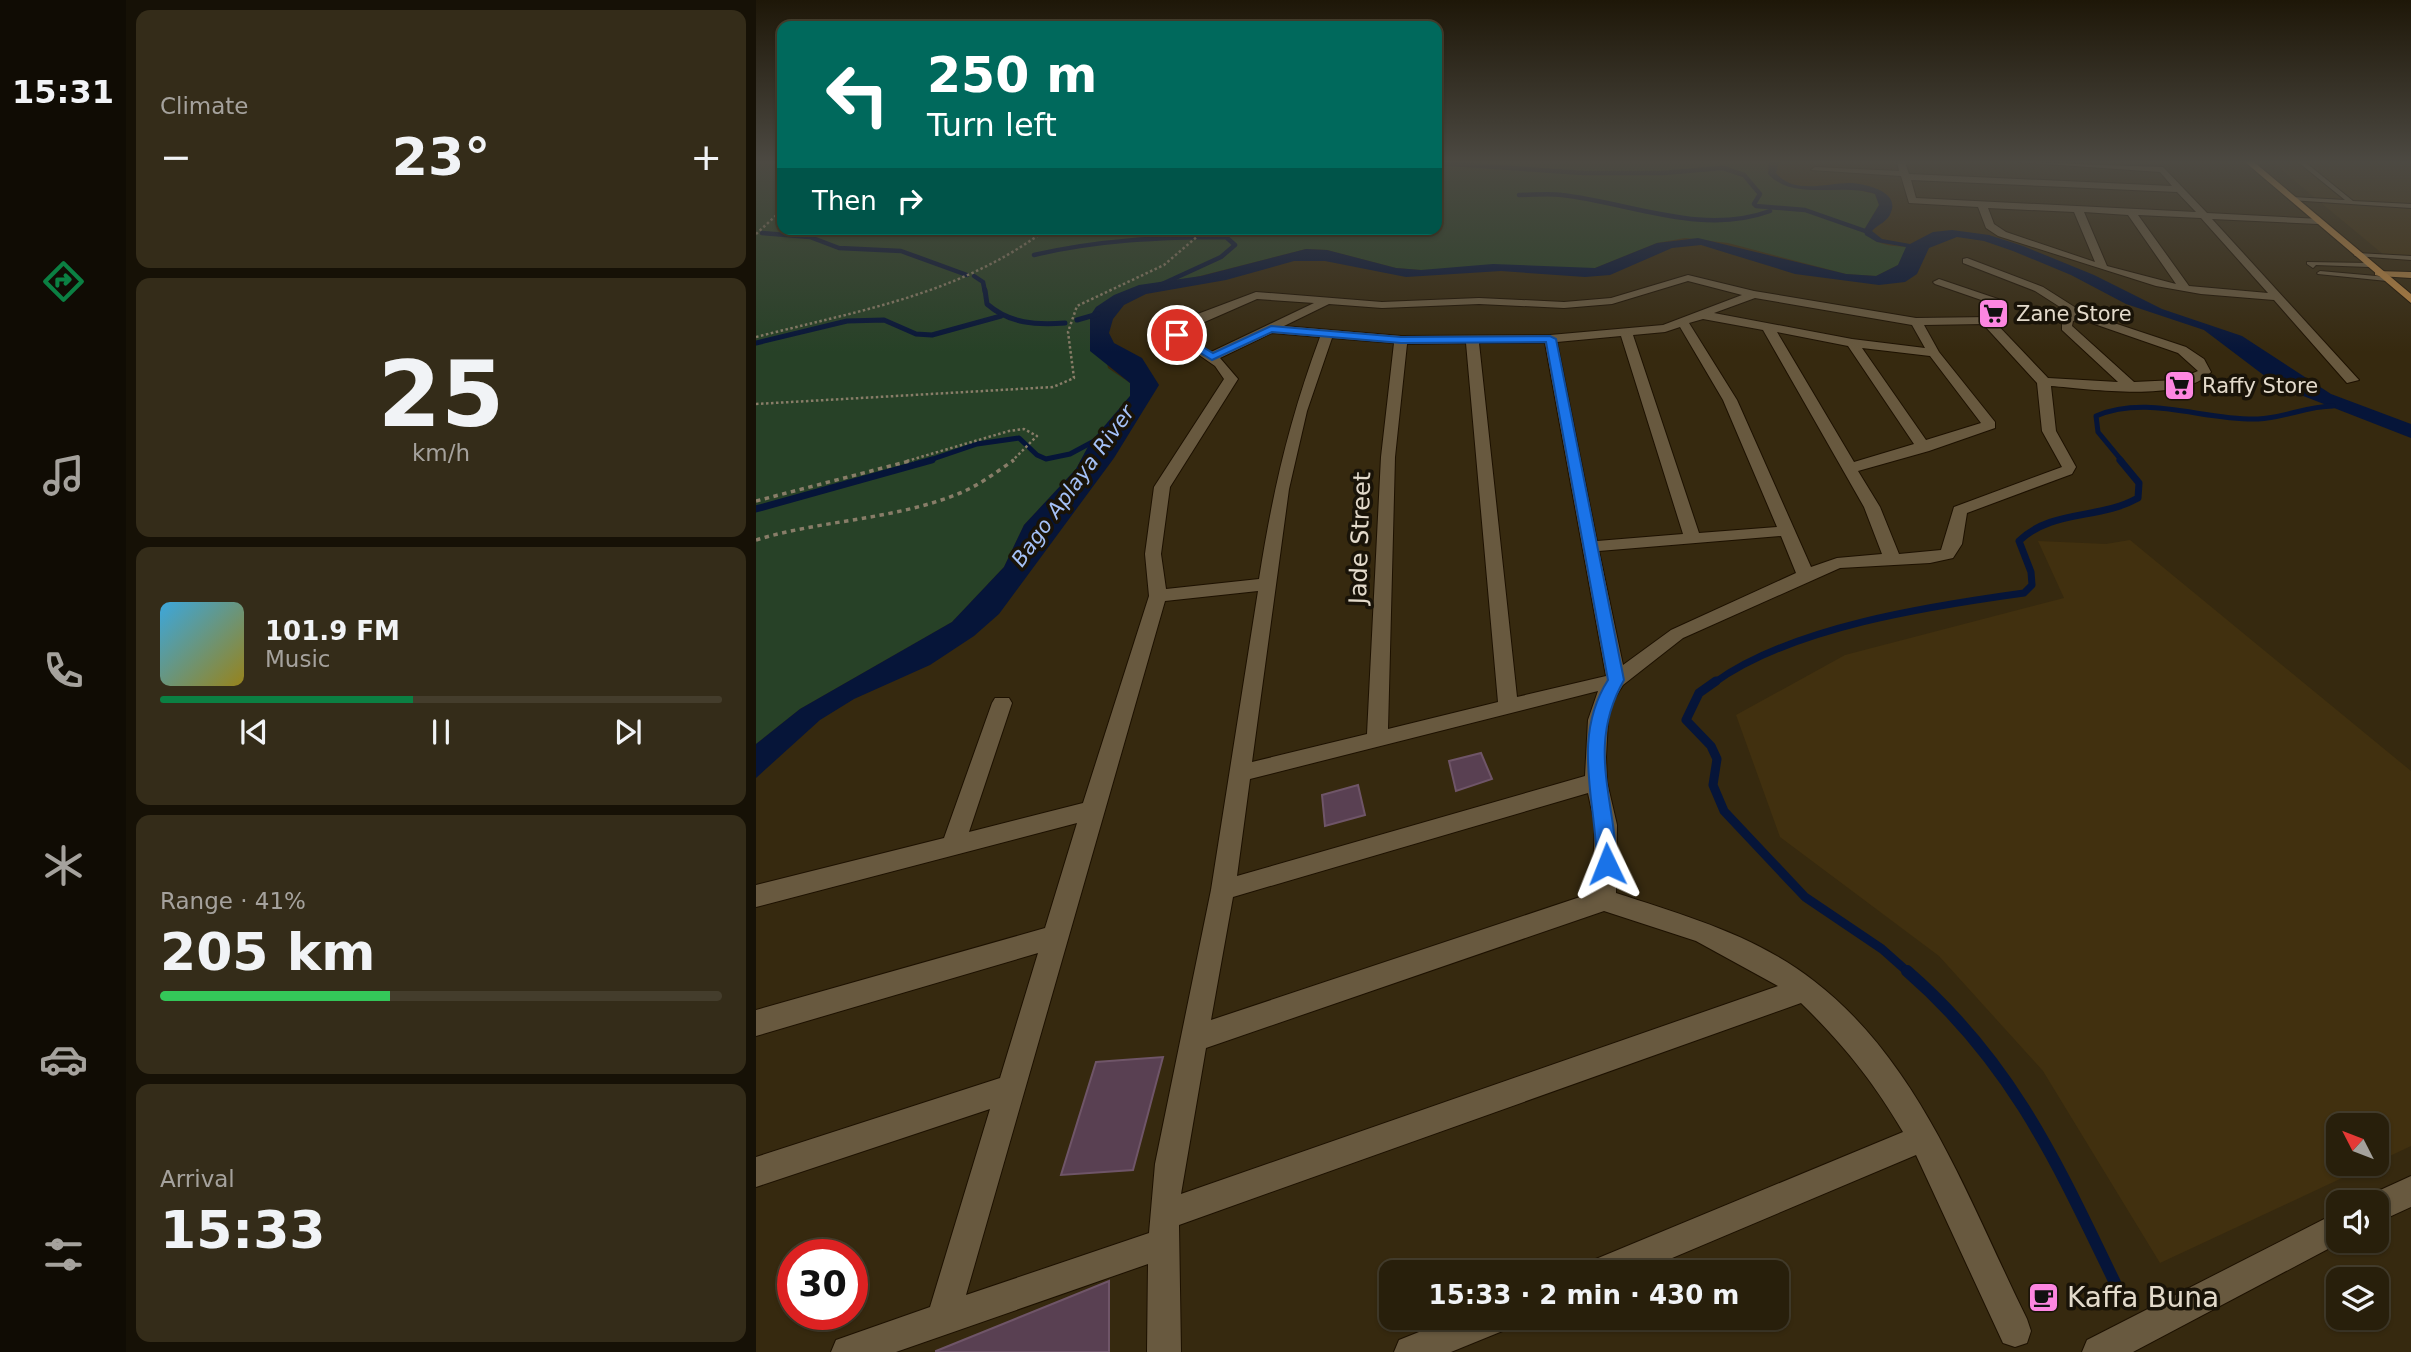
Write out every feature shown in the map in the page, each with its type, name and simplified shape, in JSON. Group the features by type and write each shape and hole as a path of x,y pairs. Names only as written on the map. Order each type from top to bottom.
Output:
{"highway":[{"path":"2323,225 2411,300"}],"main road":[{"path":"2383,276 2411,275"}],"street":[{"path":"1990,225 2002,234 2155,283 2278,297"},
{"path":"2085,225 2102,266"},
{"path":"2140,225 2183,287"},
{"path":"2214,225 2352,380"},
{"path":"1967,261 2026,282 2080,315 2182,351 2199,362 2205,372 2191,382 2129,385 2044,382"},
{"path":"943,1319 1092,810 1158,596 1153,554 1162,487 1231,379 1228,371 1212,357 1180,338 1177,330 1191,321 1256,295 1326,302 1404,305 1479,301 1588,304 1634,296 1688,278 1754,293 1916,322 1986,320 2044,382 2045,416 2049,430 2069,467 2067,471 1960,510 1956,518 1954,545 1947,554 1930,558 1892,556 1837,563 1677,634 1616,680 1241,773"},
{"path":"1939,282 1994,301"},
{"path":"1986,320 1994,301 2026,282"},
{"path":"1271,329 1401,340 1550,339 1654,330 1703,315 1754,293"},
{"path":"1212,357 1326,302"},
{"path":"1703,315 1852,343 1934,353"},
{"path":"2080,315 2068,319 2066,327 2129,385"},
{"path":"1683,322 1730,400 1806,575"},
{"path":"1851,468 1924,448 1990,425 1934,353 1916,322"},
{"path":"1768,328 1851,468 1872,507 1892,556"},
{"path":"1626,332 1692,536"},
{"path":"1164,1352 1164,1229 1170,1164 1223,890 1280,489 1300,411 1327,335"},
{"path":"1472,339 1508,707"},
{"path":"1550,339 1593,546 1616,680 1604,701 1598,720 1596,782 1606,825 1604,900"},
{"name":"Jade Street","path":"1377,739 1388,457 1401,340"},
{"path":"1852,343 1924,448"},
{"path":"1593,546 1692,536 1786,531"},
{"path":"1158,596 1268,584"},
{"path":"954,843 1002,703"},
{"path":"1223,890 1596,782"},
{"path":"756,895 1092,810"},
{"path":"1193,1039 1604,900 1702,932 1762,962 1805,989 1848,1030 1884,1073 1923,1138 2015,1331"},
{"path":"756,1023 1055,937"},
{"path":"848,1352 943,1319 1164,1229 1805,989"},
{"path":"756,1172 1010,1089"},
{"path":"1631,1260 1923,1138"},
{"path":"2389,1202 2411,1191"},
{"path":"2099,1352 2326,1233"},
{"path":"1411,1352 1464,1330"}],"lane":[{"path":"2357,254 2411,258"},
{"path":"2313,266 2309,263 2370,265"},
{"path":"2320,273 2383,276"}],"path":[{"path":"756,337 915,298 1012,254 1039,235"},
{"path":"756,404 1053,387 1066,384 1074,377 1067,339 1069,317 1077,306 1148,274 1199,235"},
{"path":"756,501 881,469 1009,431 1024,429 1037,436 1035,442 1025,451 985,481 942,501 912,510 808,524 756,540"}],"shaded area":[{"path":"2348,225 2411,225 2411,261 2390,260"},
{"path":"2130,540 2411,771 2411,1146 2389,1156 2389,1113 2326,1113 2326,1176 2346,1176 2160,1263 2043,1071 1939,956 1780,837 1736,715 1845,655 2064,598 2038,541 2106,544"}],"green space":[{"path":"756,225 777,225 777,235 1442,235 1442,225 1867,225 1864,230 1878,242 1907,247 1898,265 1876,276 1846,274 1728,243 1685,238 1657,243 1595,268 1421,270 1396,268 1327,250 1306,249 1184,280 1096,307 1108,368 1130,383 1130,396 1090,443 1076,469 1024,525 1004,567 952,622 800,709 756,744"}],"water":[{"name":"Bago Aplaya River","path":"1867,225 1880,225 1872,231 1882,239 1910,244 1933,232 1952,230 1989,235 2023,246 2094,275 2162,309 2242,336 2331,394 2411,424 2411,438 2278,386 2204,330 2126,304 2071,275 1984,241 1957,237 1929,248 1917,274 1905,282 1879,285 1795,274 1701,245 1672,248 1610,275 1585,277 1501,271 1406,277 1325,261 1294,261 1226,280 1146,294 1124,305 1113,319 1109,333 1114,343 1142,358 1159,385 1114,458 999,614 974,636 930,665 854,699 820,720 756,778 756,744 800,709 952,622 1004,567 1024,525 1076,469 1090,443 1130,396 1130,383 1090,351 1090,316 1096,307 1114,295 1139,285 1201,276 1306,249 1327,250 1396,268 1421,270 1493,264 1595,268 1657,243 1698,238 1846,274 1876,276 1898,265 1906,247 1877,242 1865,235"}],"building":[{"path":"1481,753 1492,779 1456,791 1449,761"},
{"path":"1358,785 1365,815 1325,826 1322,795"},
{"path":"1163,1057 1133,1170 1061,1175 1096,1062"},
{"path":"1109,1281 1109,1352 936,1352 936,1351"}],"waterway":[{"path":"1848,225 1868,232"},
{"path":"762,233 777,234"},
{"path":"786,235 810,237 839,248 901,251 967,275"},
{"path":"1034,255 1082,246 1154,239 1226,237 1235,245 1221,257 1160,285"},
{"path":"974,276 983,282 985,292"},
{"path":"985,290 987,304 1005,316 1024,322 1065,323"},
{"path":"1077,320 1098,314"},
{"path":"756,343 847,321 884,320 916,334 932,335 1001,316"},
{"path":"2122,461 2098,432 2096,416 2136,407 2258,419 2333,406"},
{"name":"Bago Aplaya River","path":"927,461 977,444 1019,438 1037,455 1046,459 1070,454 1098,439"},
{"path":"756,509 932,460"},
{"path":"1714,683 1782,647 1821,633 1905,612 2024,593 2032,585 2031,572 2019,541 2046,524 2123,505 2138,498 2139,483 2120,460"},
{"path":"1716,681 1699,693 1686,720 1711,746 1717,759 1713,785 1724,811 1805,897 1882,949 1909,973"},
{"path":"1907,971 1977,1042 2005,1080 2053,1158 2118,1289"}],"place":[{"name":"Zane Store","path":"1993,314"},
{"name":"Raffy Store","path":"2179,386"},
{"name":"Kaffa Buna","path":"2044,1297"}],"route":[{"path":"1177,335 1212,357 1271,329 1401,340 1550,339 1593,546 1616,680 1604,701 1598,720 1596,757 1596,782 1606,825 1607,864"}]}
